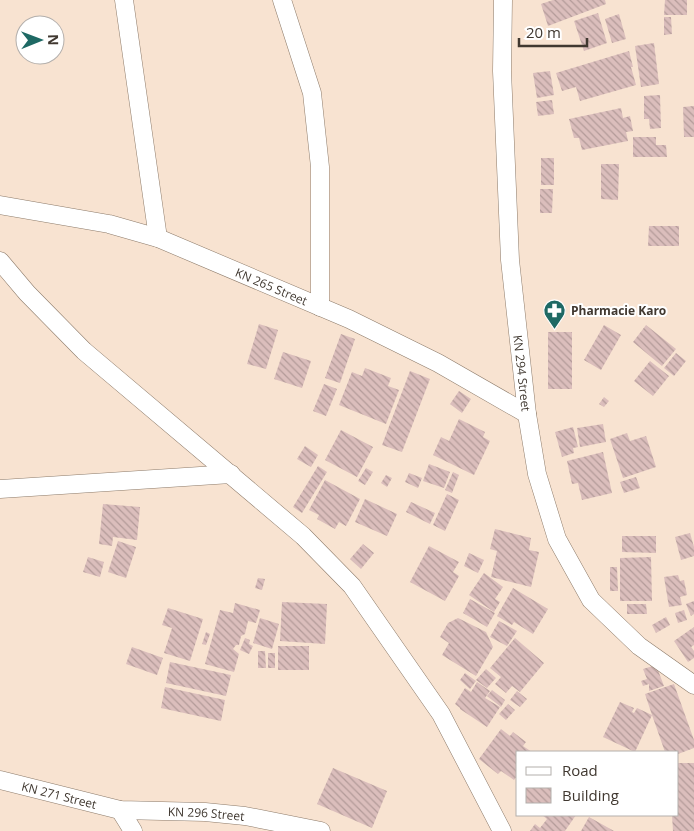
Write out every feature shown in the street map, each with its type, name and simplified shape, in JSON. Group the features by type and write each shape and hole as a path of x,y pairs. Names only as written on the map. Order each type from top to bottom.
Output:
{"street":[{"path":"124,0 158,238"},
{"path":"282,0 312,93 320,167 320,307"},
{"name":"KN 294 Street","path":"503,0 502,71 510,260 526,414 537,474 557,540 591,600 639,646 694,685"},
{"name":"KN 265 Street","path":"0,205 109,224 158,238 349,319 438,363 526,414"},
{"path":"0,261 27,293 84,350 303,536 352,586 441,714 502,831"},
{"path":"0,489 231,474"},
{"name":"KN 271 Street","path":"0,780 120,810"},
{"path":"120,810 133,831"},
{"name":"KN 296 Street","path":"120,810 205,812 245,816 321,831"}],"building":[{"path":"553,0 605,0 606,4 548,26 541,4"},
{"path":"665,0 687,0 687,15 664,15"},
{"path":"598,13 607,43 584,51 574,21"},
{"path":"619,14 626,39 612,43 605,19"},
{"path":"664,17 671,17 672,34 664,35"},
{"path":"654,43 659,84 641,87 635,46"},
{"path":"629,51 636,85 580,101 576,87 562,91 556,73"},
{"path":"550,71 554,95 537,98 533,73"},
{"path":"660,95 661,128 650,129 649,119 644,119 644,96"},
{"path":"552,100 554,114 538,116 536,102"},
{"path":"694,106 694,137 684,137 683,107"},
{"path":"621,108 623,118 630,116 633,131 626,132 628,141 582,150 579,138 574,138 569,119"},
{"path":"633,137 656,137 656,145 666,145 667,157 633,157"},
{"path":"541,158 554,158 554,185 541,185"},
{"path":"601,164 619,164 618,200 601,199"},
{"path":"540,189 553,189 552,213 540,213"},
{"path":"649,226 679,226 679,246 648,246"},
{"path":"259,324 278,330 266,369 247,364"},
{"path":"604,325 621,335 601,370 584,360"},
{"path":"646,325 676,349 662,366 633,342"},
{"path":"548,332 572,332 572,389 548,389"},
{"path":"341,334 355,339 340,383 325,378"},
{"path":"283,352 311,361 302,388 274,379"},
{"path":"676,353 686,361 674,376 664,368"},
{"path":"650,361 669,376 653,396 634,381"},
{"path":"365,368 391,378 388,386 399,390 386,424 339,405 352,372 362,376"},
{"path":"410,371 430,379 402,452 382,445"},
{"path":"324,384 337,389 326,416 313,411"},
{"path":"459,391 471,399 462,413 450,404"},
{"path":"604,397 609,401 604,407 599,404"},
{"path":"459,419 485,432 483,437 490,441 474,475 433,455 441,437 449,441"},
{"path":"603,424 606,442 580,447 577,428"},
{"path":"573,427 578,447 573,448 574,453 562,457 555,432"},
{"path":"341,430 373,447 357,477 325,460"},
{"path":"627,433 630,441 646,436 656,467 623,478 610,439"},
{"path":"305,446 318,455 311,467 297,459"},
{"path":"603,452 612,493 582,500 578,483 572,484 567,461"},
{"path":"429,464 450,472 444,488 423,481"},
{"path":"318,466 327,472 302,513 293,507"},
{"path":"366,468 373,472 365,485 358,481"},
{"path":"453,472 459,475 452,493 445,490"},
{"path":"409,473 422,478 418,488 405,482"},
{"path":"386,475 392,478 387,487 381,483"},
{"path":"636,477 640,488 624,493 620,482"},
{"path":"325,480 360,499 346,526 339,522 335,529 317,519 319,515 309,510"},
{"path":"447,494 459,500 445,531 433,525"},
{"path":"365,499 397,514 387,536 355,522"},
{"path":"411,502 435,513 430,524 406,512"},
{"path":"103,504 140,507 137,540 113,537 112,546 99,544"},
{"path":"495,529 531,538 529,550 539,552 531,587 491,577 497,551 490,549"},
{"path":"690,533 694,547 694,556 681,560 675,537"},
{"path":"622,536 656,536 656,553 622,552"},
{"path":"118,541 136,547 126,578 108,572"},
{"path":"363,544 374,553 361,569 350,559"},
{"path":"429,546 459,562 453,572 459,576 445,601 410,582"},
{"path":"469,553 484,560 478,573 464,566"},
{"path":"88,557 104,562 100,577 83,572"},
{"path":"651,557 652,601 620,601 620,558"},
{"path":"610,567 617,567 618,591 610,591"},
{"path":"484,573 503,587 495,599 500,602 494,612 469,595"},
{"path":"678,575 680,581 684,580 687,595 680,597 682,605 669,607 664,577"},
{"path":"258,578 265,579 262,590 255,588"},
{"path":"513,588 548,609 533,634 514,622 512,625 497,616"},
{"path":"470,599 495,613 487,627 463,613"},
{"path":"694,601 694,614 691,616 686,604"},
{"path":"282,602 327,604 325,644 280,641"},
{"path":"235,603 260,610 256,623 248,621 245,634 241,636 239,645 236,645 233,649 239,654 234,672 205,664 220,610 233,613"},
{"path":"627,604 646,604 647,614 627,614"},
{"path":"168,608 203,619 190,661 164,653 172,628 162,625"},
{"path":"684,610 687,620 678,623 675,613"},
{"path":"666,617 670,625 656,633 652,625"},
{"path":"260,618 279,624 272,649 253,643"},
{"path":"458,618 486,632 493,647 476,676 442,655 449,643 440,637 448,623"},
{"path":"499,621 517,631 507,646 490,637"},
{"path":"694,627 694,645 691,647 694,651 694,658 688,662 674,641"},
{"path":"206,632 210,634 206,645 202,644"},
{"path":"245,638 250,640 249,644 253,646 249,654 240,650"},
{"path":"515,638 544,663 520,692 512,686 506,693 495,684 501,677 490,668"},
{"path":"278,646 309,646 309,670 278,670"},
{"path":"132,647 163,658 157,675 126,664"},
{"path":"258,651 265,651 266,668 258,668"},
{"path":"268,653 275,653 275,668 268,668"},
{"path":"170,662 231,675 226,696 166,683"},
{"path":"656,665 664,686 649,691 649,684 643,686 641,681 647,679 643,669"},
{"path":"486,669 496,678 487,688 476,680"},
{"path":"465,673 476,681 470,689 460,680"},
{"path":"477,682 490,691 485,698 500,707 487,727 455,704 465,688 471,692"},
{"path":"674,684 694,740 694,748 679,754 679,751 665,751 645,694"},
{"path":"165,687 225,700 221,721 161,708"},
{"path":"492,690 505,700 501,707 487,696"},
{"path":"517,691 527,699 520,707 510,700"},
{"path":"620,702 634,708 632,712 634,713 637,708 652,715 635,751 603,737"},
{"path":"508,704 515,710 506,720 499,714"},
{"path":"501,729 510,736 513,732 526,742 523,746 530,751 516,751 516,778 514,780 501,771 498,774 479,759"},
{"path":"679,763 694,763 694,831 673,831 672,816 679,816"},
{"path":"333,768 387,791 372,828 317,804"},
{"path":"543,816 575,816 565,831 530,831 535,824 540,828 547,819"},
{"path":"589,817 614,831 581,831"}],"place":[{"name":"Pharmacie Karo","path":"555,329"}]}
